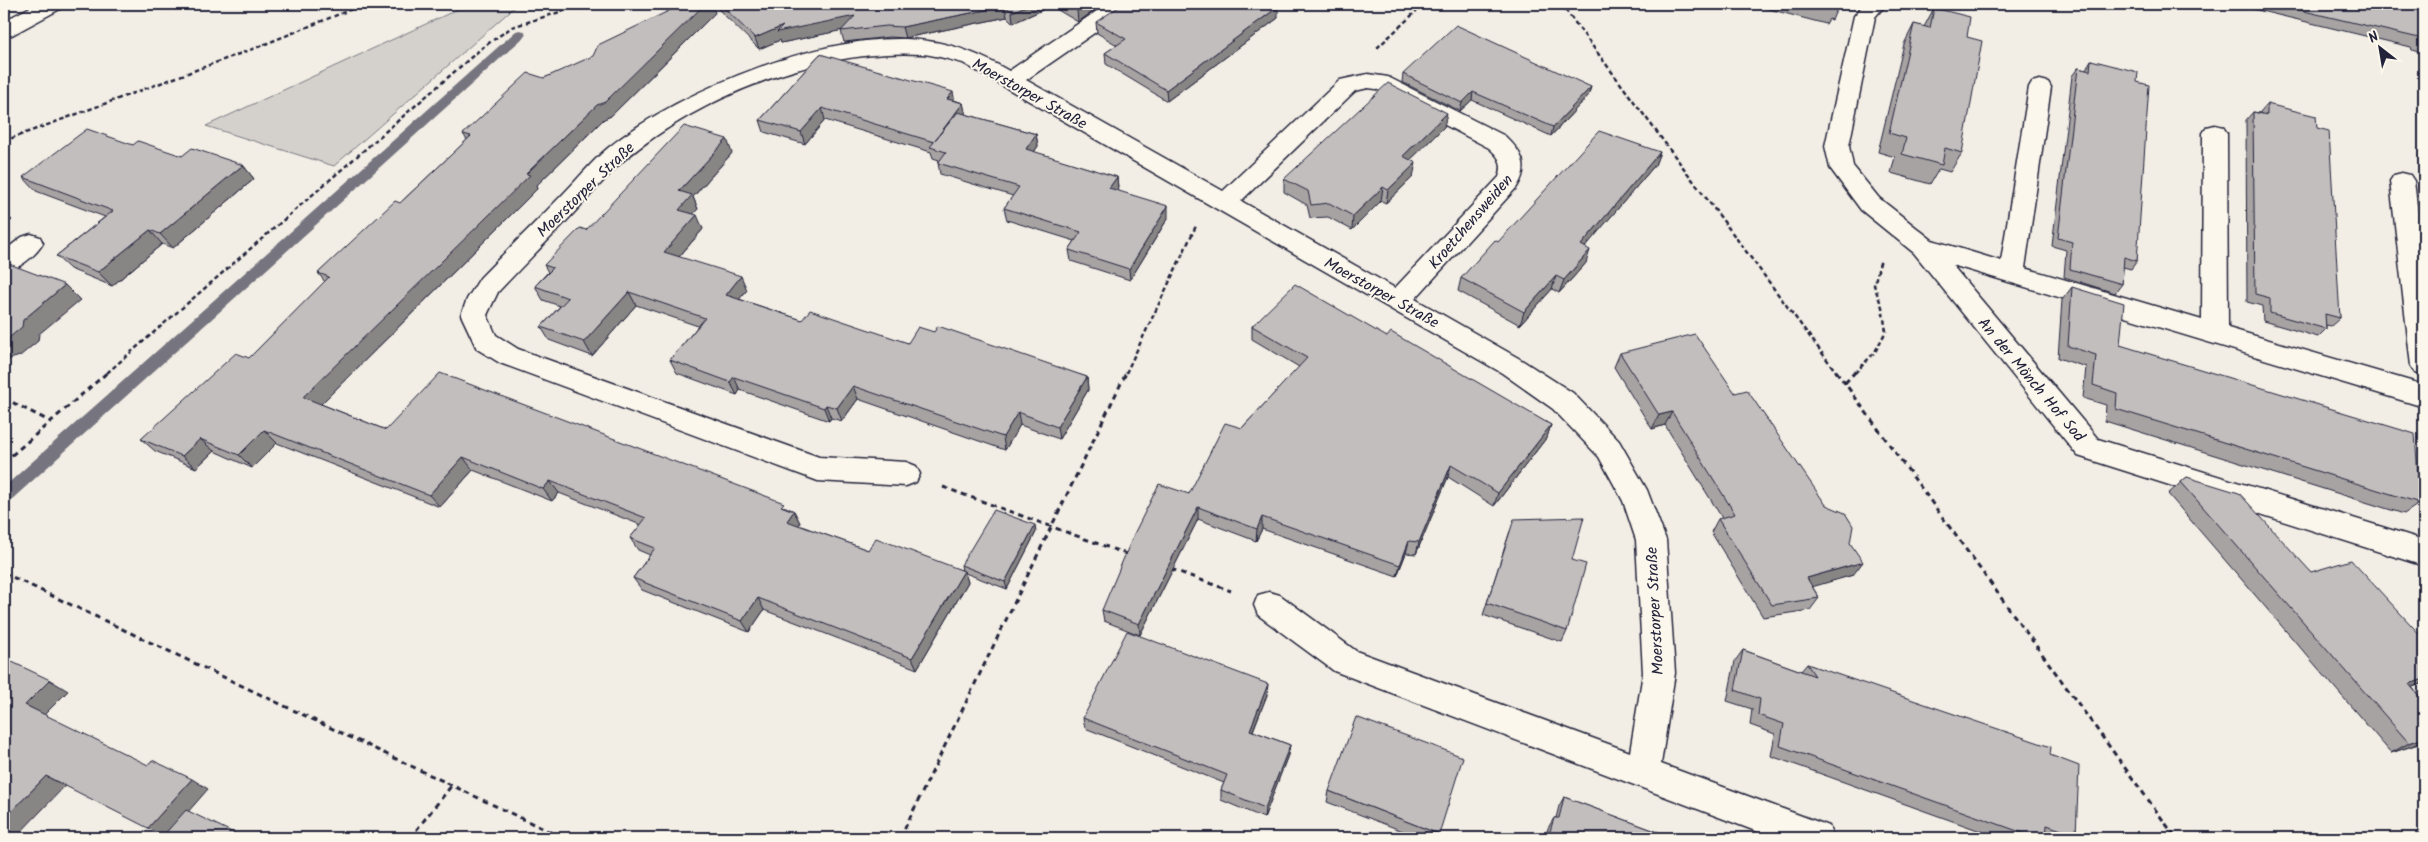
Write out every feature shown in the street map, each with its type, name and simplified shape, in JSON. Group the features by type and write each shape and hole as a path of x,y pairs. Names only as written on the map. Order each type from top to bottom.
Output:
{"street":[{"path":"4,30 52,4"},
{"path":"1010,80 1121,4"},
{"name":"An der Mönch Hof Sod","path":"1875,4 1865,16 1837,146 1842,168 1870,204 1923,247 2088,448 2424,553"},
{"name":"Moerstorper Straße","path":"906,474 818,469 509,356 486,342 474,315 480,299 489,285 615,155 652,127 707,97 763,73 821,56 871,49 922,47 970,58 1511,366 1563,401 1609,448 1637,499 1651,540 1659,673 1643,773"},
{"name":"Kroetchensweiden","path":"1348,85 1368,81 1380,82 1498,142 1507,150 1513,161 1515,170 1509,181 1398,301"},
{"path":"1217,200 1348,85"},
{"path":"2012,273 2040,87"},
{"path":"2214,333 2215,133"},
{"path":"2402,181 2424,366"},
{"path":"4,264 31,243"},
{"name":"An der Mönch Hof Sod","path":"1923,247 2424,396"},
{"path":"1269,604 1345,661 1817,838"}],"path":[{"path":"4,141 258,47 364,4"},
{"path":"4,462 483,47 512,27 585,4"},
{"path":"1348,85 1350,73 1424,4"},
{"path":"1561,4 1845,383 2176,838"},
{"path":"900,838 1217,200"},
{"path":"1845,383 1875,352 1886,331 1882,307 1874,285 1882,256 1923,247"},
{"path":"4,398 51,422"},
{"path":"906,474 1137,557"},
{"path":"1166,568 1269,604"},
{"path":"4,573 563,838"},
{"path":"410,838 452,785"}],"shaded area":[{"path":"469,4 518,4 334,166 206,126"}],"building":[{"path":"683,4 705,4 605,102 597,105 526,174 530,175 303,397 386,430 440,373 784,503 781,506 794,511 787,521 868,550 876,538 964,571 912,658 758,598 742,621 633,578 655,548 630,538 646,518 550,481 543,489 463,457 429,495 264,430 239,455 200,439 182,456 141,439 236,353 249,358 329,277 318,273 395,201 400,203 471,136 463,134 528,73 544,78 593,56 598,45"},
{"path":"720,4 1030,4 1012,12 1005,6 902,27 887,26 841,31 855,16 777,32 783,26 755,38"},
{"path":"1066,4 1087,4 1077,10"},
{"path":"1123,4 1272,4 1278,7 1166,90 1105,53 1126,39 1096,22"},
{"path":"1816,4 1835,4 1834,8"},
{"path":"2274,4 2424,4 2424,43 2419,42 2419,38"},
{"path":"1934,8 1970,17 1967,37 1982,41 1962,153 1945,148 1942,165 1902,154 1906,138 1889,133 1914,24 1930,28"},
{"path":"1456,25 1591,87 1553,127 1473,92 1462,103 1403,74"},
{"path":"820,54 953,92 947,99 963,103 935,140 958,112 1036,134 1026,149 1117,177 1109,188 1168,206 1129,269 1069,250 1081,232 1004,208 1019,187 938,163 946,152 930,147 934,142 822,108 801,132 760,120"},
{"path":"2091,60 2138,72 2137,82 2149,85 2137,261 2124,257 2122,284 2070,269 2072,242 2058,238 2078,68 2090,71"},
{"path":"1388,83 1447,113 1403,156 1416,163 1388,190 1383,187 1353,216 1329,203 1311,205 1308,191 1284,179"},
{"path":"2267,104 2316,116 2317,128 2329,131 2340,318 2325,314 2326,329 2270,313 2270,298 2255,294 2253,112 2267,115"},
{"path":"684,126 727,139 679,191 692,195 679,210 697,215 664,252 741,276 726,295 802,320 810,310 908,343 918,327 934,332 938,326 1087,377 1057,427 1018,412 1003,437 853,386 837,408 826,405 824,408 734,377 730,382 670,360 705,318 629,292 584,342 541,327 568,298 535,286 553,268 544,265 580,228 586,230"},
{"path":"87,129 133,145 138,141 182,156 192,148 243,165 160,234 150,230 98,272 56,256 113,211 23,177"},
{"path":"1599,131 1660,152 1581,245 1590,250 1564,280 1556,276 1524,312 1461,278 1495,240 1498,242"},
{"path":"4,262 65,285 23,320 22,327 4,342"},
{"path":"1295,284 1387,337 1391,332 1551,425 1498,493 1451,465 1419,542 1409,541 1400,565 1262,517 1257,529 1198,507 1139,624 1102,610 1134,534 1159,484 1189,494 1225,423 1242,428 1307,358 1252,326"},
{"path":"2072,287 2124,303 2120,345 2415,434 2420,503 2116,409 2117,393 2093,385 2096,355 2068,346"},
{"path":"1695,334 1735,393 1747,390 1826,505 1845,513 1853,526 1850,543 1863,562 1807,578 1819,598 1772,605 1718,519 1735,514 1672,412 1659,415 1620,353"},
{"path":"2187,477 2239,493 2311,572 2351,560 2424,639 2424,679 2409,684 2424,702 2424,738 2409,743 2181,482"},
{"path":"994,510 1035,525 1005,582 961,565"},
{"path":"1584,517 1572,560 1586,564 1567,631 1487,603 1514,519"},
{"path":"1127,631 1268,684 1250,730 1290,745 1265,808 1221,790 1227,775 1083,718"},
{"path":"1743,650 1815,676 1807,664 2051,747 2050,755 2079,766 2076,835 2047,825 2046,838 2037,838 1780,746 1784,724 1758,715 1760,699 1735,690"},
{"path":"8,660 50,680 25,705 148,765 152,760 192,779 148,828 46,776 4,819 4,663"},
{"path":"1356,717 1463,757 1439,834 1329,791"},
{"path":"1564,797 1674,838 1548,838 1554,818 1559,818"},
{"path":"186,810 244,838 161,838"}],"waterway":[{"path":"4,496 520,34"}]}
